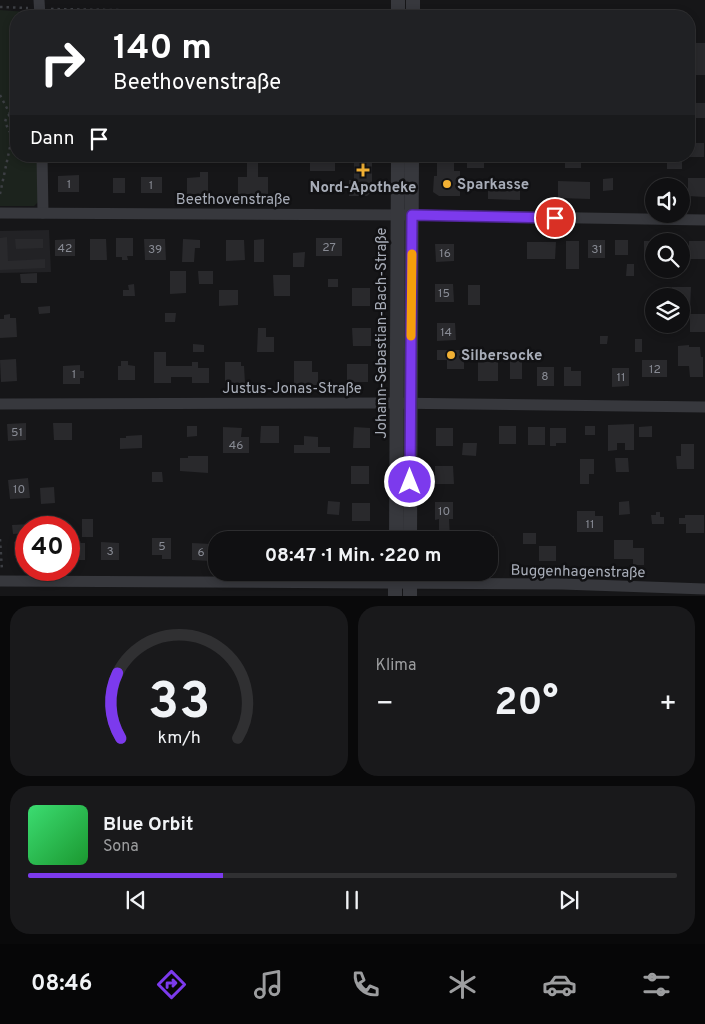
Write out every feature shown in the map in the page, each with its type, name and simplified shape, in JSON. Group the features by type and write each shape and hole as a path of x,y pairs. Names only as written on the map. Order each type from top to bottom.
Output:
{"street":[{"path":"42,162 43,213"},
{"name":"Johann-Sebastian-Bach-Straße","path":"399,162 405,215"},
{"name":"Johann-Sebastian-Bach-Straße","path":"410,531 404,404 405,215 411,162"},
{"name":"Beethovenstraße","path":"0,213 405,215 705,220"},
{"name":"Justus-Jonas-Straße","path":"0,404 404,404 705,407"},
{"name":"Johann-Sebastian-Bach-Straße","path":"397,531 404,404"},
{"name":"Buggenhagenstraße","path":"1,581 562,584 705,589"}],"path":[{"path":"0,7 145,10"},
{"path":"0,94 10,114 6,119 5,126 10,130"},
{"path":"0,194 10,150"},
{"path":"0,539 1,581"}],"shaded area":[{"path":"0,10 10,11 10,162 38,162 39,201 34,206 0,206"},
{"path":"49,230 51,272 0,273 0,231"}],"building":[{"path":"695,43 705,43 705,75 695,75"},
{"path":"695,103 705,103 705,118 695,118"},
{"path":"695,143 704,143 704,157 695,157"},
{"path":"247,162 258,162 258,177 268,177 268,194 238,194 238,177 247,177"},
{"path":"310,162 335,162 335,171 310,171"},
{"name":"Nord-Apotheke","path":"354,162 372,162 372,191 367,196 349,196 349,180 354,180"},
{"name":"Sparkasse","path":"437,162 454,162 454,171 460,171 460,196 439,196 433,192 434,176 437,176"},
{"path":"467,162 484,162 484,168 467,168"},
{"path":"565,162 581,162 581,168 565,168"},
{"path":"667,162 682,162 682,169 667,169"},
{"path":"200,172 208,172 208,194 187,194 187,178 200,177"},
{"path":"79,175 79,192 58,192 58,176"},
{"path":"141,177 162,177 162,193 141,193"},
{"path":"113,178 125,178 125,193 113,193"},
{"path":"613,178 613,190 603,191 603,179"},
{"path":"690,178 705,178 705,197 690,196"},
{"path":"558,181 590,182 590,199 558,198"},
{"path":"488,182 520,183 520,200 488,199"},
{"path":"7,237 8,261 45,259 45,268 0,270 0,238"},
{"path":"116,238 133,238 133,256 127,256 128,260 116,257"},
{"path":"316,238 342,238 342,256 316,256"},
{"path":"15,239 43,239 43,248 16,249"},
{"path":"75,239 75,256 55,256 55,240"},
{"path":"90,239 106,239 107,260 90,260"},
{"path":"144,239 165,239 166,260 145,260"},
{"path":"183,239 200,240 200,248 195,248 194,262 182,262"},
{"path":"264,239 264,262 254,262 254,240"},
{"path":"226,240 244,240 245,260 226,261"},
{"path":"588,240 605,240 605,258 588,258"},
{"path":"615,240 628,240 628,255 615,255"},
{"path":"566,241 579,241 579,269 566,269"},
{"path":"644,241 645,241 645,260"},
{"path":"690,241 705,241 705,259 690,259"},
{"path":"527,242 556,242 555,259 527,259"},
{"path":"435,244 454,244 454,261 436,262"},
{"path":"305,252 304,267 293,267 293,253"},
{"path":"627,264 634,264 634,276 626,276"},
{"path":"170,271 186,271 186,293 170,294"},
{"path":"198,271 213,271 213,284 199,284"},
{"path":"37,273 37,283 21,283 20,274"},
{"path":"273,275 290,275 290,296 274,296"},
{"path":"328,279 338,279 338,287 328,287"},
{"path":"134,284 135,296 123,296 123,290 129,290 128,285"},
{"path":"435,284 453,284 454,302 435,302"},
{"path":"468,285 480,285 480,305 468,305"},
{"path":"691,287 690,309 690,288 672,288"},
{"path":"352,288 370,288 370,306 352,306"},
{"path":"219,290 238,290 238,305 219,306"},
{"path":"50,306 50,313 39,314 38,307"},
{"path":"165,313 176,313 175,322 165,322"},
{"path":"10,314 10,318 16,318 17,337 0,338 0,319 4,319 4,315"},
{"path":"690,314 705,314 705,332 690,332"},
{"path":"437,323 455,323 456,340 437,341"},
{"path":"258,328 266,328 266,337 274,337 274,352 257,352"},
{"path":"352,328 371,328 371,346 353,346"},
{"path":"600,336 608,336 607,344 600,344"},
{"path":"635,339 642,339 642,352 635,352"},
{"path":"193,344 204,345 204,352 193,352"},
{"path":"689,345 689,347 700,347 701,357 703,357 703,377 690,377 689,366 678,366 678,346"},
{"name":"Silbersocke","path":"437,350 464,350 464,369 447,369 447,360 437,360"},
{"path":"154,352 166,352 166,366 192,366 192,362 198,362 198,368 209,368 209,383 192,383 192,377 171,377 171,383 154,383"},
{"path":"16,359 17,381 1,382 0,360"},
{"path":"642,360 667,360 667,377 642,377"},
{"path":"121,361 128,361 128,365 135,366 135,380 118,380 118,366 121,366"},
{"path":"294,361 312,361 312,372 318,372 318,385 294,385"},
{"path":"510,361 522,361 522,379 510,379"},
{"path":"225,362 241,362 241,366 244,366 245,383 225,383"},
{"path":"478,362 498,362 498,381 478,381"},
{"path":"347,364 368,364 368,382 347,382"},
{"path":"80,365 80,371 84,371 84,378 80,378 80,384 63,384 63,366"},
{"path":"537,367 554,367 554,386 537,386"},
{"path":"564,367 571,367 571,371 581,371 581,386 564,386"},
{"path":"612,368 629,368 629,386 612,387"},
{"path":"26,423 26,440 8,441 7,424"},
{"path":"53,423 72,423 72,440 54,440"},
{"path":"634,424 634,450 625,450 625,443 617,443 617,450 608,451 608,425"},
{"path":"187,426 197,426 197,436 187,437"},
{"path":"261,426 279,426 279,443 260,443"},
{"path":"499,426 516,426 516,444 499,444"},
{"path":"585,426 595,426 595,435 585,435"},
{"path":"652,426 652,437 639,437 639,427"},
{"path":"223,427 242,428 241,437 249,437 249,453 223,453"},
{"path":"354,427 370,428 370,448 353,448"},
{"path":"528,427 545,427 545,445 528,445"},
{"path":"436,428 453,428 453,446 436,446"},
{"path":"550,428 566,428 566,443 556,443 556,446 550,446"},
{"path":"142,435 142,448 120,449 120,438"},
{"path":"304,436 318,437 318,447 330,447 330,453 294,453 294,445 304,445"},
{"path":"463,443 477,443 476,456 462,455"},
{"path":"681,444 694,444 694,469 677,469 676,456 681,456"},
{"path":"188,456 208,456 208,473 180,471 180,458 188,458"},
{"path":"615,458 628,458 629,472 616,472"},
{"path":"580,459 594,459 594,474 589,474 589,484 580,484"},
{"path":"351,466 369,466 369,484 351,484"},
{"path":"435,466 453,466 454,484 435,484"},
{"path":"152,472 162,472 163,482 152,482"},
{"path":"28,478 30,498 10,499 8,480"},
{"path":"54,487 55,503 41,504 40,488"},
{"path":"328,501 340,502 339,515 327,514"},
{"path":"629,501 630,514 619,515 619,502"},
{"path":"435,502 453,502 453,519 449,519 450,531 439,531 439,519 435,520"},
{"path":"352,503 370,503 370,521 352,521"},
{"path":"577,511 595,511 595,516 603,516 603,532 577,532"},
{"path":"656,512 660,512 660,517 664,517 664,524 652,524 651,515 656,515"},
{"path":"685,515 704,515 704,533 686,533 686,524 679,524 679,518 685,518"},
{"path":"82,519 93,519 93,537 82,537"},
{"path":"12,525 15,525 15,534 13,534"},
{"path":"523,533 536,533 536,544 523,544"},
{"path":"152,538 171,538 171,559 162,559 162,555 152,555"},
{"path":"614,540 633,540 633,548 644,548 644,565 633,565 633,559 614,559"},
{"path":"101,542 119,543 119,560 101,560"},
{"path":"80,543 85,543 85,560 80,560"},
{"path":"192,543 208,544 208,561 192,560"},
{"path":"539,546 556,546 556,561 539,561"}],"slow traffic":[{"path":"411,336 412,254"}],"place":[{"name":"Nord-Apotheke","path":"363,170"},
{"name":"Sparkasse","path":"447,184"},
{"name":"Silbersocke","path":"451,355"}],"route":[{"path":"410,482 412,215 555,218"}]}
